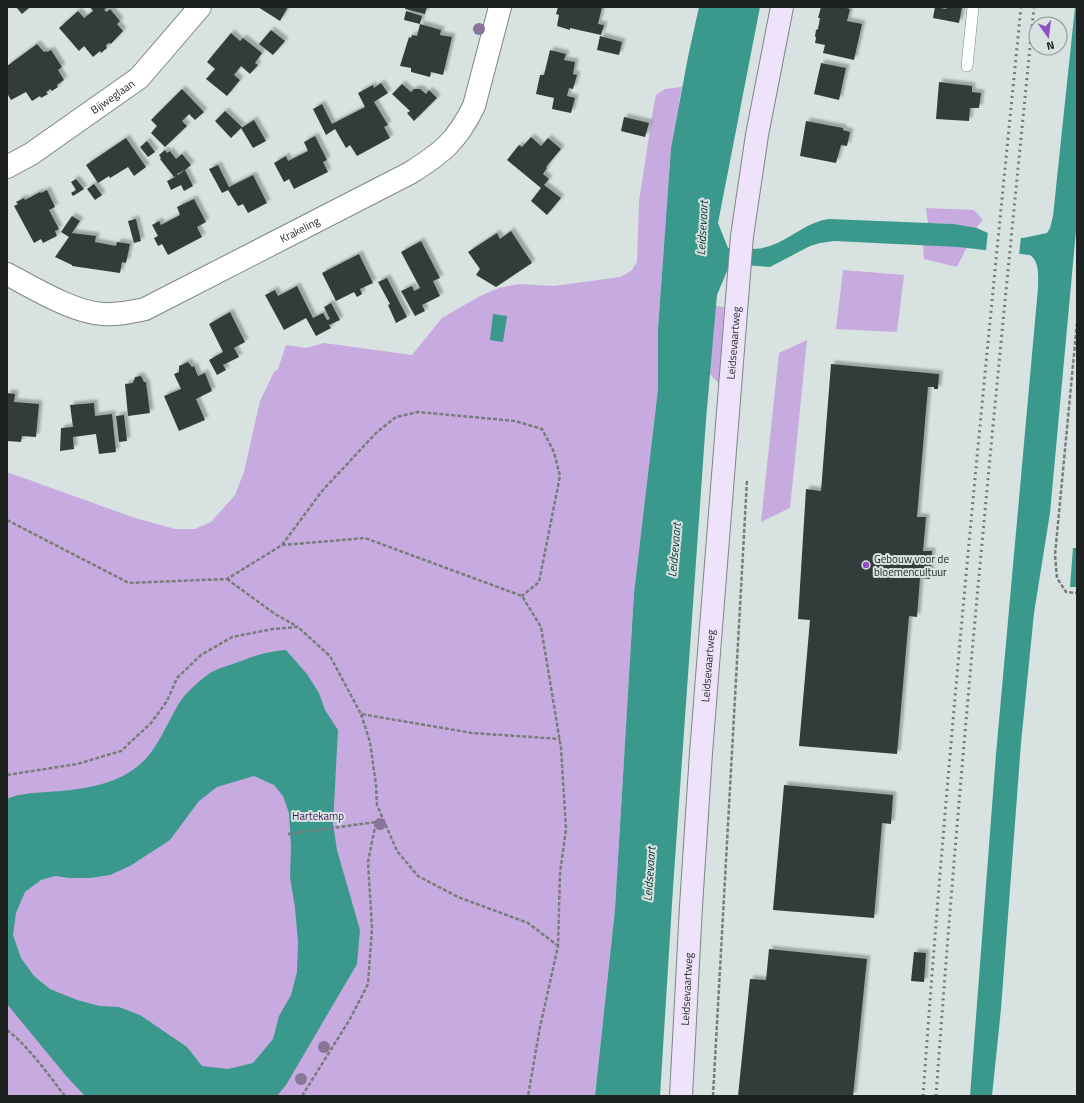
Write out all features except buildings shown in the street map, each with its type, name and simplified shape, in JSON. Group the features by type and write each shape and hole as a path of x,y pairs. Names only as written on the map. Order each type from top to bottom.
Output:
{"street":[{"name":"Bijweglaan","path":"7,167 31,154 139,78 200,7"},
{"name":"Krakeling","path":"7,274 76,308 102,314 122,314 146,309 410,173 436,157 447,147 467,122 474,106 500,7"},
{"name":"Leidsevaartweg","path":"681,1096 701,753 742,236 757,135 782,7"}],"lane":[{"path":"967,66 973,7"}],"path":[{"path":"1077,323 1055,555 1056,578 1066,592 1077,593"},
{"path":"7,520 128,584 227,579 282,545 322,491 376,433 396,417 418,412 515,421 542,429 554,452 560,476 539,582 522,596"},
{"path":"713,1096 747,476"},
{"path":"282,545 365,538 522,596 541,627 560,739 566,829 560,873 558,946 540,1027 528,1096"},
{"path":"227,579 275,614 298,627 330,656 361,714 370,742 376,785 377,805 397,851 418,876 458,897 528,923 558,946"},
{"path":"7,775 77,764 121,751 151,723 167,701 177,678 201,655 232,637 273,629 298,627"},
{"path":"361,714 472,733 560,739"},
{"path":"288,834 338,828 384,820"},
{"path":"302,1096 350,1019 368,984 372,928 368,862 376,822"},
{"path":"7,1030 14,1035 36,1059 64,1096"}],"green space":[{"name":"Hartekamp","path":"682,87 671,148 658,329 658,389 634,593 615,909 595,1096 7,1096 7,472 135,518 175,529 195,529 211,522 235,495 244,472 260,401 274,372 278,369 286,345 306,348 324,343 412,355 442,318 480,296 499,288 519,284 554,286 620,277 631,271 637,262 639,201 656,95 665,89"},
{"path":"926,208 974,210 983,220 976,228 954,224 928,223"},
{"path":"923,245 956,245 967,247 957,267 924,259"},
{"path":"843,270 904,275 897,332 836,329"},
{"path":"716,306 724,307 719,384 710,374"},
{"path":"807,340 790,508 761,522 779,353"}],"water":[{"name":"Leidsevaart","path":"699,7 760,7 718,223 728,248 758,249 782,241 814,223 829,219 954,224 977,228 988,233 1023,238 1047,233 1053,216 1075,7 1077,7 1077,220 1050,513 1034,613 1021,743 1001,1009 992,1096 970,1096 996,754 1038,288 1038,270 1033,258 1030,255 958,247 834,241 810,246 770,267 730,264 717,295 706,420 660,1096 595,1096 615,909 634,593 658,389 658,329 671,148"},
{"path":"493,314 507,316 503,342 490,340"},
{"path":"1073,548 1077,548 1077,587 1070,587"},
{"path":"286,650 307,674 319,693 325,710 338,730 333,824 337,850 360,930 357,964 286,1085 277,1096 85,1096 67,1077 7,1004 7,799 27,794 95,786 128,773 145,760 151,753 181,701 201,680 210,673 222,668 259,655","holes":["254,776 274,785 283,796 289,813 291,847 290,877 298,942 297,972 291,995 279,1016 273,1039 253,1063 228,1069 202,1066 187,1047 140,1015 119,1007 100,1006 77,1000 50,989 34,976 21,958 13,935 16,913 25,892 41,880 55,876 90,878 110,875 130,866 170,840 199,801 217,787"]}],"pier":[{"path":"988,231 1021,236 1019,256 986,251"}],"railway":[{"path":"923,1096 956,687 1021,7"},
{"path":"936,1096 969,688 1034,7"}],"place":[{"name":"Gebouw voor de bloemencultuur","path":"866,565"}]}
